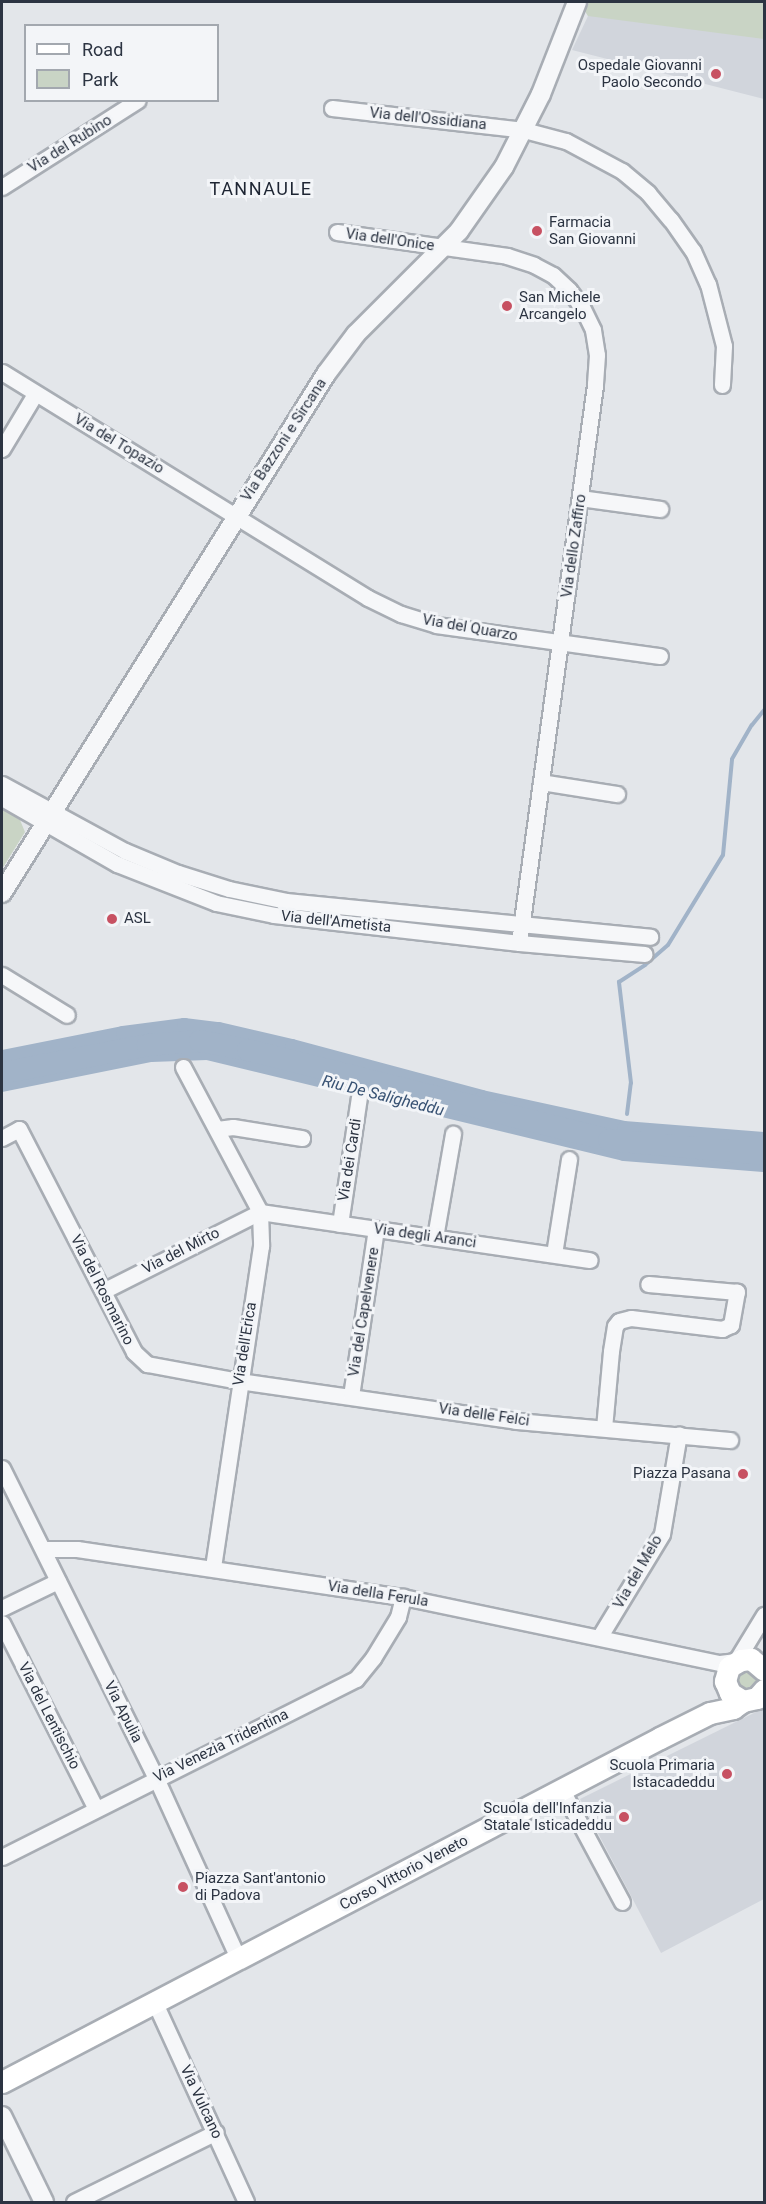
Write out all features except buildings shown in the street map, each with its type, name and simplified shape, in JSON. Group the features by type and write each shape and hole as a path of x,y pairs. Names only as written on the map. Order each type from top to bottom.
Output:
{"main road":[{"path":"763,1667 746,1659 728,1677 757,1698 764,1691"},
{"name":"Corso Vittorio Veneto","path":"2,2082 710,1713 724,1698 728,1677"}],"street":[{"name":"Via Bazzoni e Sircana","path":"2,893 235,516 326,374 356,334 444,247 481,202 524,130 542,94 578,2"},
{"name":"Via del Rubino","path":"2,187 135,102"},
{"name":"Via dell'Ossidiana","path":"332,108 524,130 566,141 622,171 648,193 693,251 711,293 724,346 722,385"},
{"name":"Via dell'Onice","path":"337,232 444,247"},
{"name":"Via dello Zaffiro","path":"444,247 507,256 534,265 553,275 582,307 593,330 597,354 561,643 519,943"},
{"name":"Via del Topazio","path":"2,372 35,394 109,431 235,516"},
{"path":"2,449 35,394"},
{"path":"580,498 660,509"},
{"name":"Via del Quarzo","path":"235,516 368,598 401,614 436,625 660,656"},
{"path":"541,782 618,794"},
{"path":"2,784 49,819"},
{"path":"2,798 49,819"},
{"name":"Via dell'Ametista","path":"49,819 178,873 229,889 286,901 650,937"},
{"name":"Via dell'Ametista","path":"49,819 117,864 216,903 274,915 519,943 645,954"},
{"path":"2,975 67,1015"},
{"name":"Via dell'Erica","path":"183,1067 260,1212 261,1246 239,1381 213,1568"},
{"name":"Via dei Cardi","path":"340,1224 359,1097"},
{"path":"217,1129 233,1127 302,1138"},
{"name":"Via del Rosmarino","path":"2,1138 19,1129 134,1352 147,1364 239,1381"},
{"path":"435,1237 453,1134"},
{"path":"554,1254 569,1159"},
{"name":"Via degli Aranci","path":"260,1212 590,1260"},
{"name":"Via del Mirto","path":"103,1291 260,1212"},
{"name":"Via del Capelvenere","path":"351,1396 376,1229"},
{"path":"604,1428 611,1351 615,1326 620,1321 631,1318 722,1329 731,1324 737,1292 648,1284"},
{"name":"Via delle Felci","path":"239,1381 516,1421 730,1440"},
{"name":"Via del Melo","path":"600,1636 662,1534 679,1434"},
{"name":"Via Apulia","path":"2,1468 156,1778 239,1960"},
{"name":"Via della Ferula","path":"43,1549 77,1549 403,1597 600,1636 728,1677"},
{"path":"2,1608 58,1581"},
{"name":"Via Venezia Tridentina","path":"3,1853 356,1679 373,1658 394,1624 403,1597"},
{"path":"728,1677 765,1615"},
{"name":"Via del Lentischio","path":"2,1623 96,1809"},
{"path":"753,1632 752,1647 763,1667"},
{"path":"562,1790 622,1902"},
{"name":"Via Vulcano","path":"156,2003 246,2202"},
{"path":"2,2116 44,2202"},
{"path":"74,2202 216,2133"}],"shaded area":[{"name":"Ospedale Giovanni Paolo Secondo","path":"589,2 764,2 764,99 572,50 588,16 585,11"},
{"path":"764,1708 764,1899 661,1953 580,1799"}],"green space":[{"path":"589,2 764,2 764,39 588,16 585,11"},
{"path":"2,808 20,820 25,832 2,869"},
{"path":"746,1666 759,1677 760,1682 751,1693 736,1689 735,1672"}],"waterway":[{"path":"627,1114 631,1083 619,982 645,965 668,945 723,855 732,759 752,725 764,710"},
{"name":"Riu De Saligheddu","path":"2,1057 123,1033 184,1025 219,1029 292,1046 482,1097 624,1128 764,1139"},
{"name":"Riu De Saligheddu","path":"2,1073 148,1045 200,1041 248,1050 609,1140 764,1154"},
{"name":"Riu De Saligheddu","path":"2,1085 151,1055 207,1053 624,1154 764,1165"},
{"name":"Riu De Saligheddu","path":"609,1140 616,1135"}],"place":[{"name":"Ospedale Giovanni Paolo Secondo","path":"716,74"},
{"name":"Farmacia San Giovanni","path":"537,231"},
{"name":"San Michele Arcangelo","path":"507,306"},
{"name":"ASL","path":"112,919"},
{"name":"Piazza Pasana","path":"743,1474"},
{"name":"Scuola Primaria Istacadeddu","path":"727,1774"},
{"name":"Scuola dell'Infanzia Statale Isticadeddu","path":"624,1817"},
{"name":"Piazza Sant'antonio di Padova","path":"183,1887"}],"district":[{"name":"TANNAULE","path":"261,189"}]}
